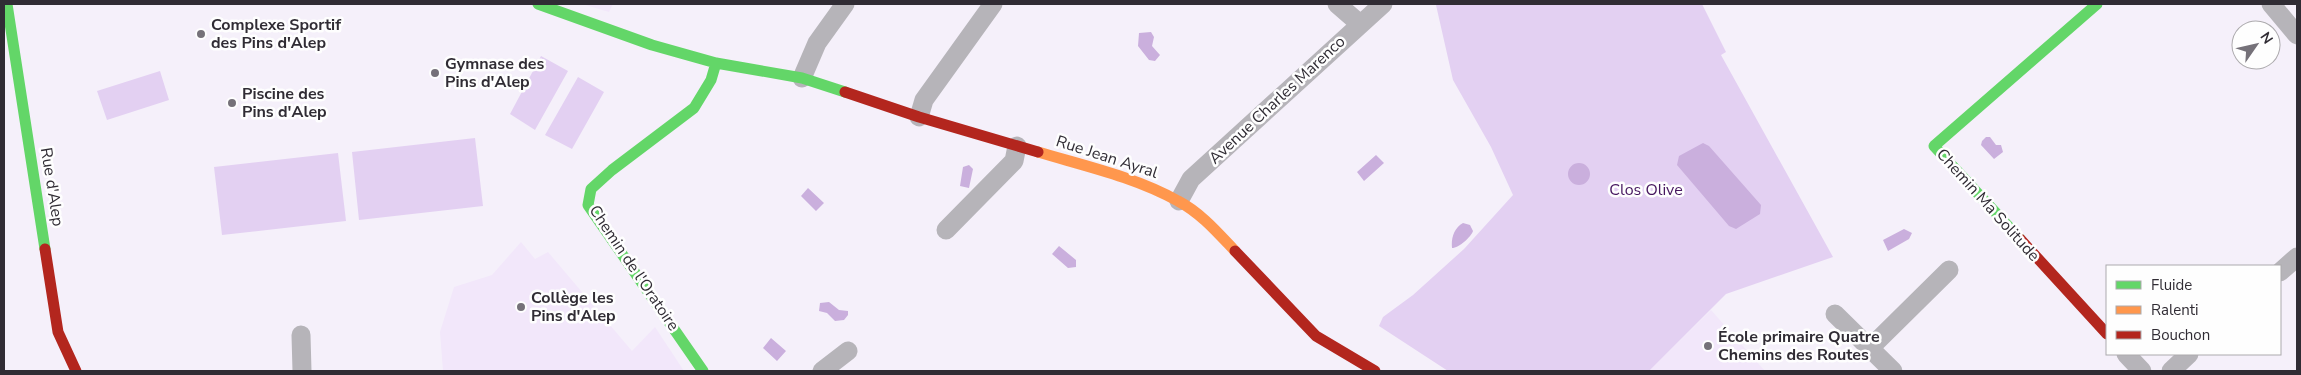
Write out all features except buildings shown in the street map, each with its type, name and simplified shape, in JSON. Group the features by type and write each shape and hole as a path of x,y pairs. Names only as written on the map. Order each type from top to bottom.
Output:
{"street":[{"name":"Rue d'Alep","path":"7,4 58,332 76,371"},
{"name":"Rue Jean Ayral","path":"538,4 652,45 716,63 802,78 919,116 1121,176 1179,201 1208,222 1316,336 1375,371"},
{"path":"802,78 817,43 845,4"},
{"path":"919,116 924,100 993,4"},
{"path":"1338,4 1360,24"},
{"name":"Avenue Charles Marenco","path":"1179,201 1191,179 1383,4"},
{"name":"Chemin Ma Solitude","path":"2097,4 1934,146 2106,333"},
{"path":"2271,4 2297,35"},
{"name":"Chemin de l'Oratoire","path":"704,371 588,205 591,189 612,170 694,108 711,80 716,63"},
{"path":"946,230 1014,161 1017,146"},
{"path":"2281,271 2297,257"},
{"path":"1870,348 1949,270"},
{"path":"1836,314 1893,371"},
{"path":"301,335 302,371"},
{"path":"822,371 848,351"},
{"path":"2127,355 2142,371"},
{"path":"2171,371 2188,355"}],"shaded area":[{"path":"582,4 613,4 609,12"},
{"path":"1151,32 1154,37 1152,46 1160,55 1155,61 1149,60 1138,46 1139,33"},
{"path":"1986,137 1990,137 1996,145 2001,145 2003,152 1994,159 1981,145"},
{"path":"1703,143 1709,146 1761,205 1760,214 1736,229 1729,226 1677,165 1679,156"},
{"path":"1376,155 1384,163 1364,181 1357,172"},
{"path":"1579,163 1587,166 1590,174 1587,182 1579,185 1571,182 1568,174 1571,166"},
{"path":"969,165 973,169 969,188 960,186 963,167"},
{"path":"808,188 824,203 816,211 801,196"},
{"path":"1463,223 1470,225 1473,231 1464,242 1452,248 1454,234"},
{"path":"1904,229 1912,233 1909,239 1888,251 1883,240"},
{"name":"Collège les Pins d'Alep","path":"521,242 535,259 548,252 632,351 655,327 684,371 443,371 440,332 454,287 492,275"},
{"path":"1059,246 1076,260 1076,267 1068,268 1052,254"},
{"path":"829,302 839,310 848,311 848,315 844,320 835,321 827,313 819,311 820,303"},
{"name":"École primaire Quatre Chemins des Routes","path":"1711,310 1765,371 1649,371"},
{"path":"771,338 786,351 777,361 763,348"}],"green space":[{"name":"Clos Olive","path":"1702,4 1726,52 1721,55 1833,257 1726,294 1649,371 1448,371 1379,326 1383,317 1413,295 1464,249 1513,195 1491,147 1453,80 1436,5"},
{"path":"541,56 568,71 535,130 510,114"},
{"path":"160,71 169,100 107,120 97,91"},
{"path":"578,77 604,92 572,149 545,135"},
{"path":"475,138 483,206 359,220 352,152"},
{"path":"338,153 346,221 222,235 214,167"}],"traffic: fast":[{"path":"7,4 45,249"},
{"path":"538,4 652,45 716,63 802,78 845,92"},
{"path":"2020,239 1934,146 2097,4"},
{"path":"703,371 588,205 591,189 612,170 694,108 711,80 716,63"}],"traffic: slow":[{"path":"1038,152 1145,185 1178,201 1194,211 1209,224 1235,251"}],"traffic: jam":[{"path":"845,92 919,117 1038,152"},
{"path":"2020,239 2106,333"},
{"path":"45,249 58,332 76,371"},
{"path":"1235,251 1316,336 1375,371"}],"place":[{"name":"Complexe Sportif des Pins d'Alep","path":"201,34"},
{"name":"Gymnase des Pins d'Alep","path":"435,73"},
{"name":"Piscine des Pins d'Alep","path":"232,103"},
{"name":"Collège les Pins d'Alep","path":"521,307"},
{"name":"École primaire Quatre Chemins des Routes","path":"1708,346"}]}
